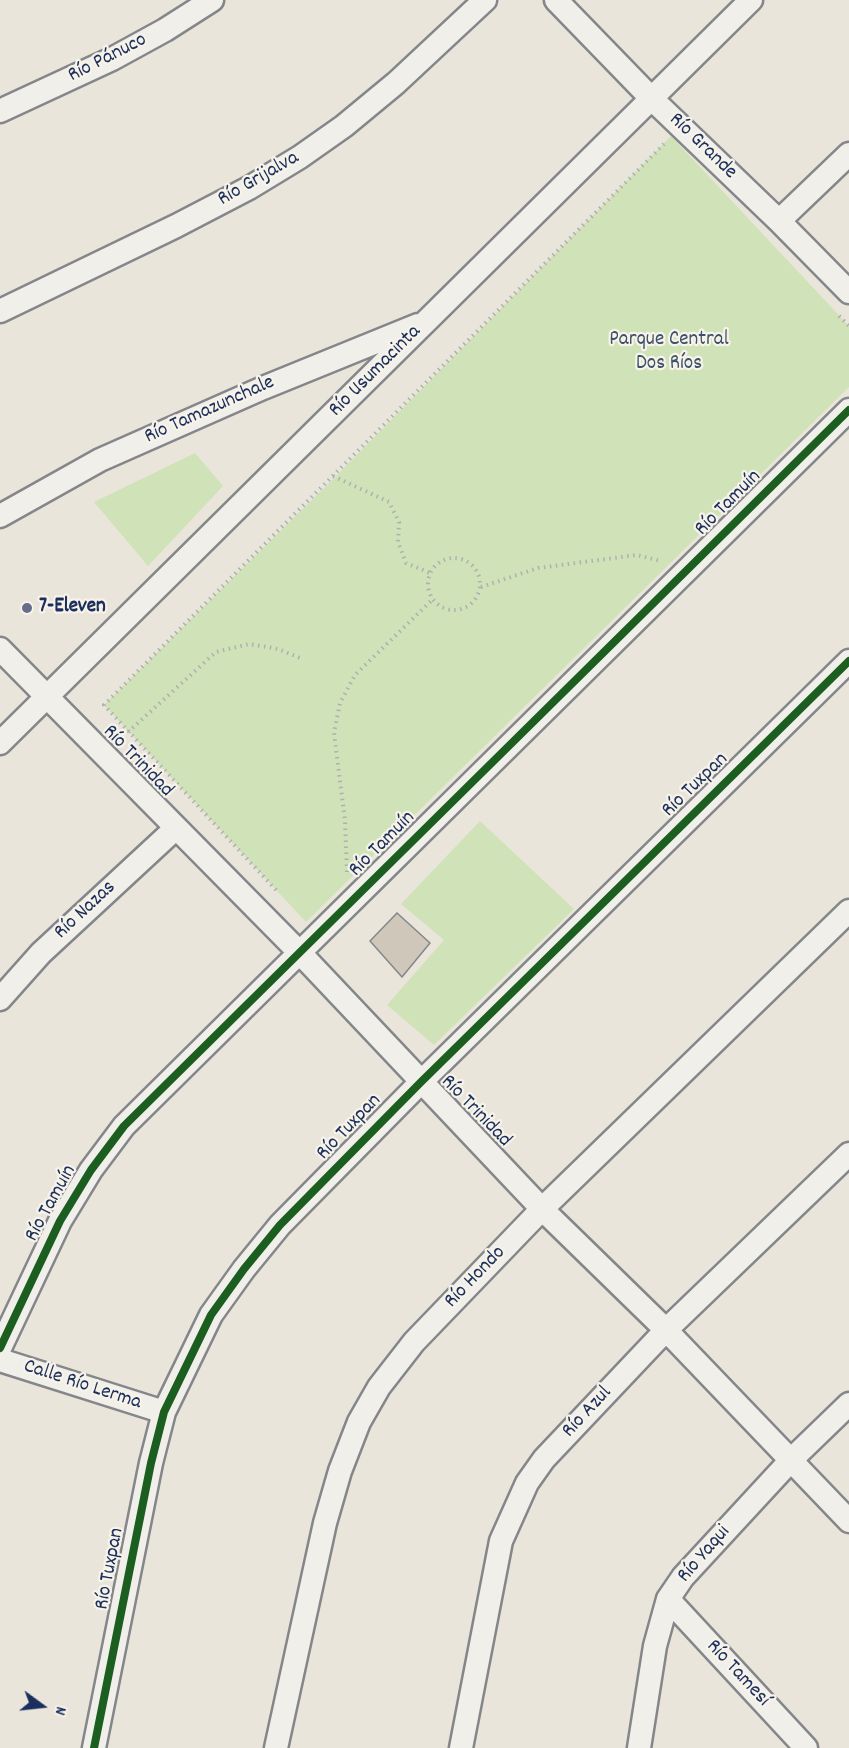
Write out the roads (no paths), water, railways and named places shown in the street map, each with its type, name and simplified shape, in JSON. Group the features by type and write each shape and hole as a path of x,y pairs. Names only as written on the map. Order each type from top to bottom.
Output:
{"street":[{"name":"Río Pánuco","path":"0,111 112,59 212,0"},
{"name":"Río Grijalva","path":"0,311 228,199 300,157 344,126 396,83 485,0"},
{"name":"Río Grande","path":"556,0 651,98 849,292"},
{"name":"Río Usumacinta","path":"0,743 751,0"},
{"path":"779,221 849,154"},
{"name":"Río Tamazunchale","path":"0,516 100,460 262,388 428,321"},
{"name":"Río Tamuín","path":"0,1348 60,1221 92,1170 124,1126 849,410"},
{"name":"Río Trinidad","path":"0,649 300,953 542,1209 666,1330 849,1521"},
{"name":"Río Tuxpan","path":"94,1748 151,1463 164,1412 211,1315 279,1226 421,1082 849,661"},
{"name":"Río Nazas","path":"0,999 41,953 176,828"},
{"name":"Río Hondo","path":"276,1748 326,1523 340,1471 359,1422 379,1387 414,1342 542,1209 849,911"},
{"name":"Río Azul","path":"461,1748 501,1541 526,1483 544,1459 666,1330 849,1154"},
{"name":"Calle Río Lerma","path":"0,1360 164,1412"},
{"name":"Río Yaqui","path":"639,1748 655,1646 668,1599 683,1577 791,1460 849,1404"},
{"name":"Río Tamesí","path":"668,1599 806,1748"}],"place":[{"name":"7-Eleven","path":"27,608"}],"park label":[{"name":"Parque Central Dos Ríos","path":"669,353"}]}
